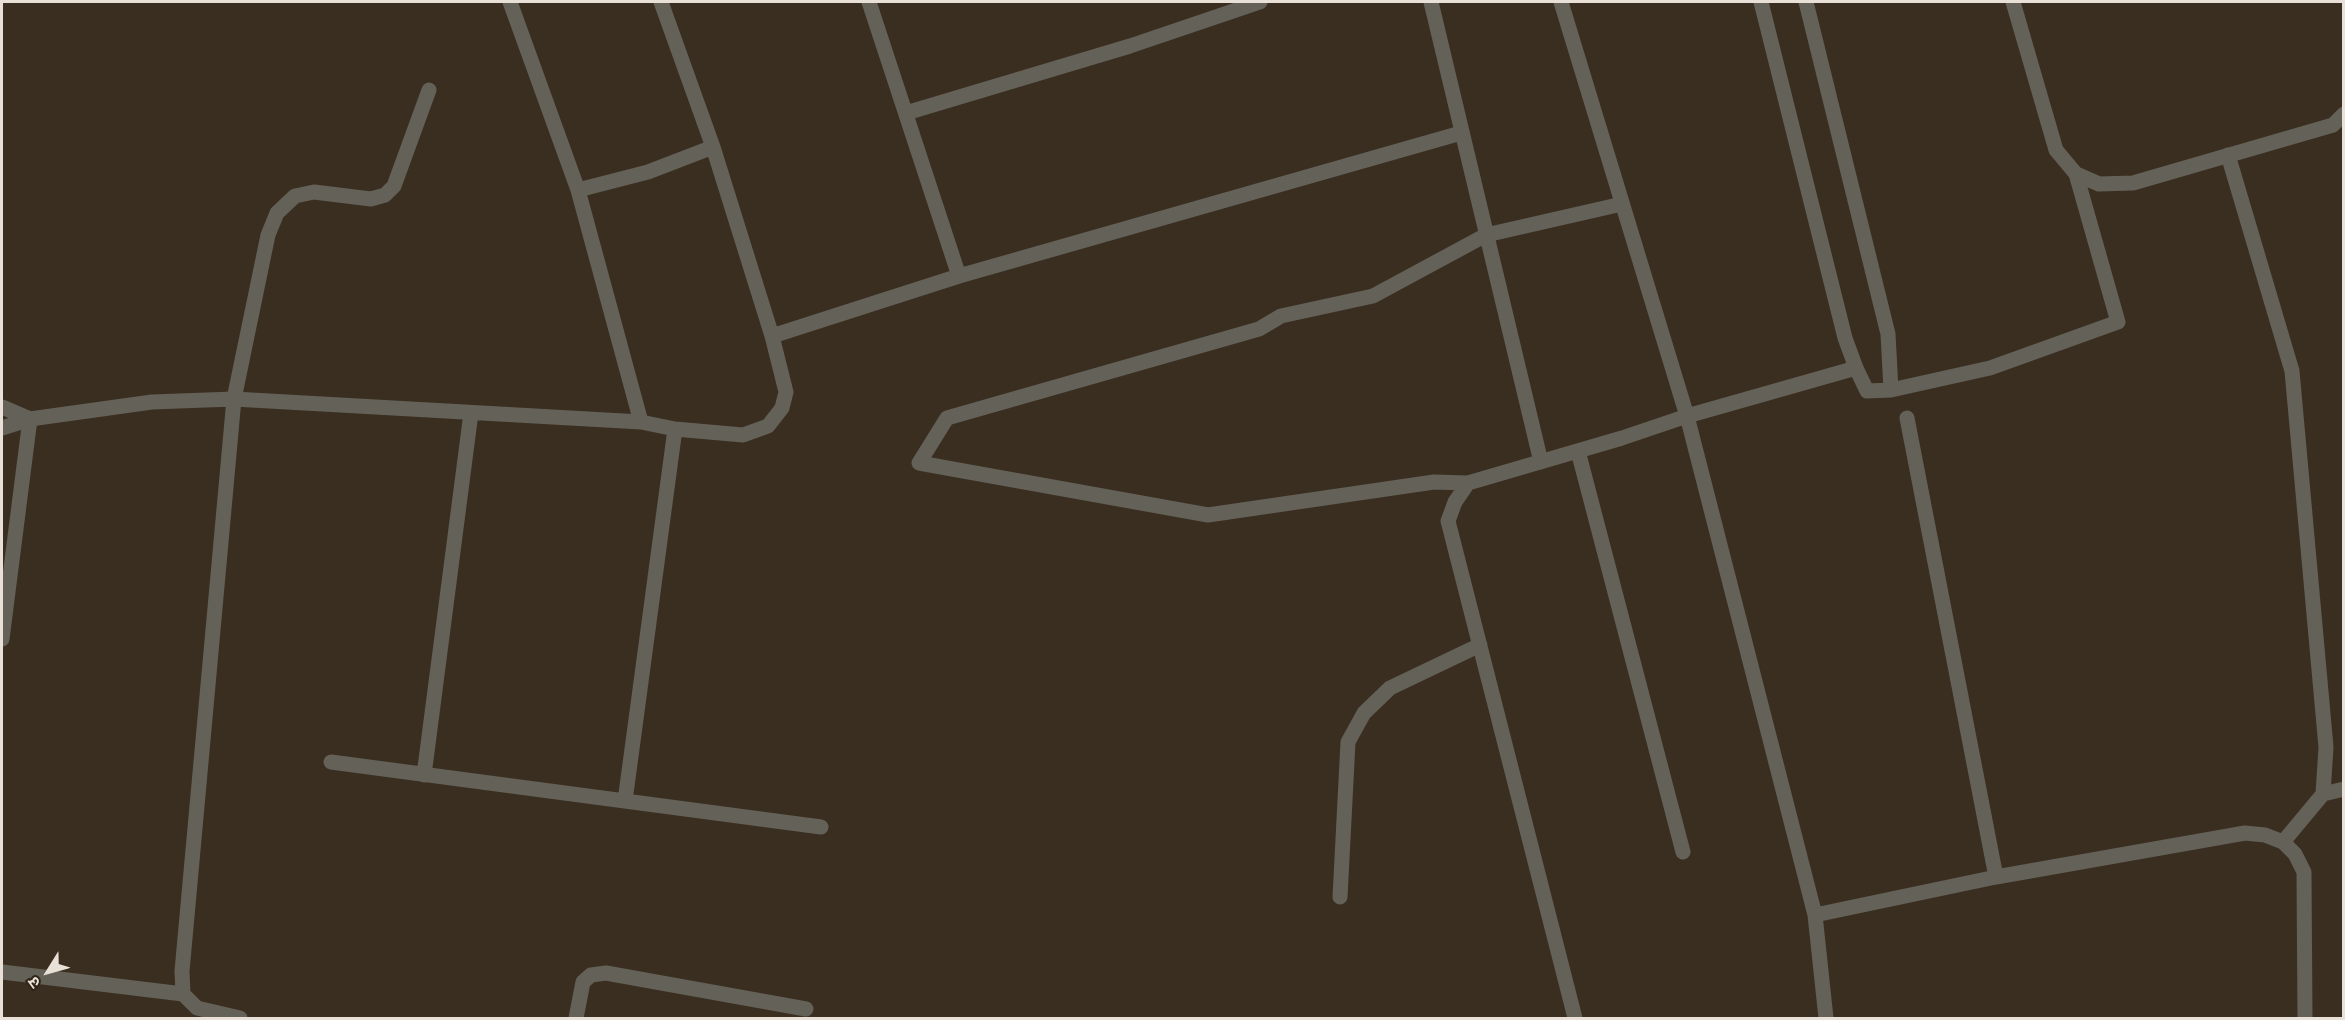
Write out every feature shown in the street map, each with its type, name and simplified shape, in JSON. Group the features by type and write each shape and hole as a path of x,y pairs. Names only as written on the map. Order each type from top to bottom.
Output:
{"street":[{"path":"510,2 578,190 641,422"},
{"path":"2,428 30,419 152,402 234,399 641,422 675,429 743,435 768,426 782,408 786,392 772,336 712,147 661,2"},
{"path":"869,2 960,276"},
{"path":"906,113 1130,46 1260,2"},
{"path":"1431,2 1541,462"},
{"path":"1561,2 1687,417 1815,915 1826,1018"},
{"path":"1761,2 1842,327 1856,368 1867,391 1891,390 1990,369 2118,322 2076,174 2056,150 2013,2"},
{"path":"1806,2 1888,334 1891,390"},
{"path":"183,994 182,971 234,399 268,235 277,213 295,196 314,192 371,200 385,195 394,186 429,90"},
{"path":"2076,174 2099,184 2133,183 2333,125 2343,114"},
{"path":"772,336 960,276 1461,133"},
{"path":"578,190 648,172 712,147"},
{"path":"2228,155 2292,371 2326,747 2323,794 2283,842"},
{"path":"1622,204 1486,235 1373,296 1281,316 1259,329 947,418 919,463 1208,515 1434,482 1468,483 1856,368"},
{"path":"2,407 30,419"},
{"path":"424,775 471,413"},
{"path":"1907,418 1996,878"},
{"path":"2,639 30,419"},
{"path":"625,801 675,429"},
{"path":"1578,451 1683,852"},
{"path":"1468,483 1455,502 1448,521 1575,1018"},
{"path":"1340,897 1347,742 1364,713 1389,688 1480,645"},
{"path":"331,762 821,826"},
{"path":"2323,794 2343,789"},
{"path":"1815,915 1932,889 2245,833 2265,835 2283,842 2295,854 2304,872 2305,1018"},
{"path":"2,972 183,994 197,1008 240,1018"},
{"path":"576,1018 583,982 591,975 606,973 806,1009"}]}
